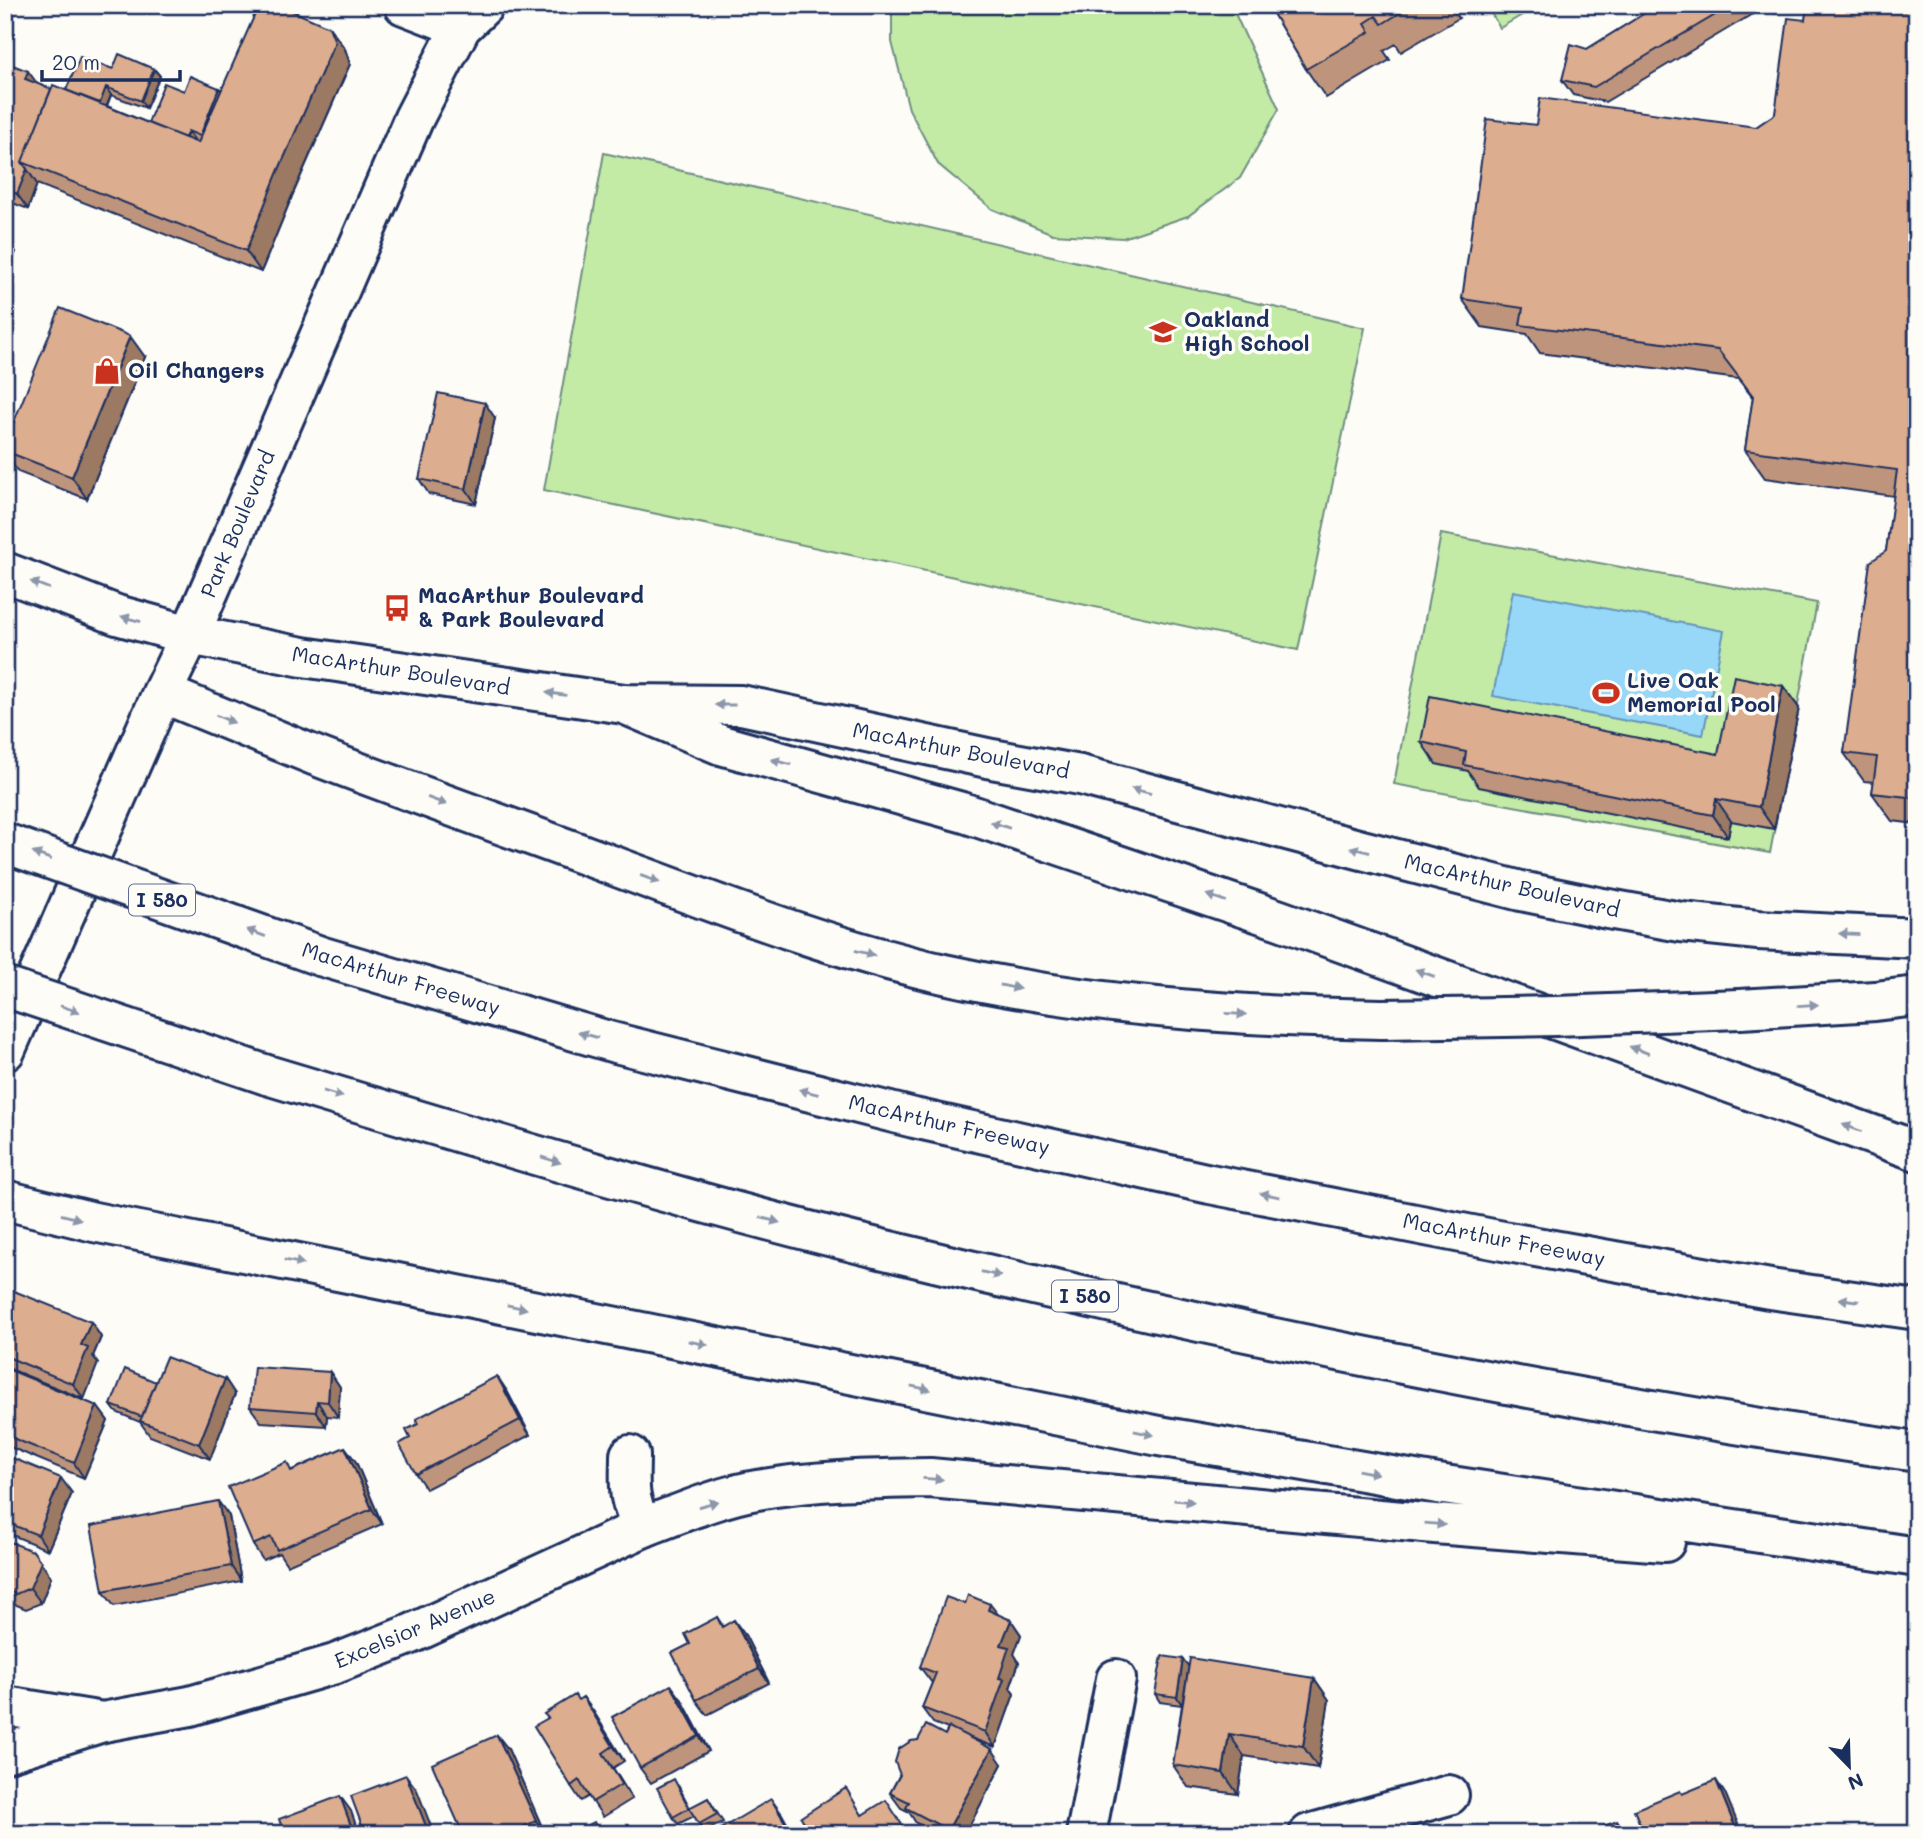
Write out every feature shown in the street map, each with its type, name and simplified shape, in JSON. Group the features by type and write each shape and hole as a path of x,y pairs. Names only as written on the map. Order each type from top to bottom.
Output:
{"main road":[{"path":"404,5 473,16"},
{"name":"Park Boulevard","path":"5,1051 190,635 414,118 473,16"},
{"name":"MacArthur Boulevard","path":"5,572 117,615 190,635 303,657 624,704 741,705 992,759 1080,775 1521,891 1642,915 1758,930 1917,937"},
{"path":"162,693 317,756 757,919 856,951 943,974 1038,992 1216,1013 1382,1019 1740,1009 1875,1002 1917,996"},
{"path":"624,704 721,746 965,813 1267,915 1917,1151"},
{"name":"MacArthur Freeway","path":"5,843 320,956 612,1042 914,1118 1210,1184 1490,1238 1770,1289 1917,1311"},
{"name":"I 580","path":"5,987 267,1075 600,1174 879,1248 1195,1321 1494,1382 1774,1432 1917,1452"},
{"path":"5,1200 94,1222 1159,1436 1438,1484 1917,1559"},
{"path":"631,1455 630,1496 635,1513 644,1527"},
{"name":"Excelsior Avenue","path":"5,1753 103,1722 190,1706 335,1664 411,1634 644,1527 685,1511 755,1490 845,1479 930,1478 1436,1524 1917,1559"},
{"path":"1086,1834 1116,1679"},
{"name":"Excelsior Avenue","path":"5,1706 103,1722"},
{"path":"1309,1834 1449,1795"}],"green space":[{"path":"892,5 1231,5 1279,109 1240,178 1188,216 1123,238 1053,234 992,209 938,164 909,109 892,42"},
{"path":"1486,5 1539,5 1500,28"},
{"path":"604,153 1365,328 1298,650 544,490"},
{"name":"Live Oak Memorial Pool","path":"1441,534 1817,603 1770,853 1394,784"}],"water":[{"name":"Live Oak Memorial Pool","path":"1513,591 1724,631 1703,735 1493,696"}],"building":[{"path":"259,5 279,5 329,27 335,42 246,251 22,162 53,85 198,143"},
{"path":"1268,5 1413,5 1382,24 1376,16 1365,23 1370,32 1306,69"},
{"path":"1658,5 1732,5 1594,87 1562,80 1571,44 1587,49"},
{"path":"1807,5 1917,5 1917,798 1872,793 1877,757 1844,753 1870,562 1886,551 1897,470 1745,450 1753,396 1718,350 1520,325 1523,308 1462,299 1487,119 1536,125 1540,98 1756,127 1775,114 1788,18 1805,20"},
{"path":"119,54 154,69 141,101 106,87 100,103 66,90 80,57 113,69"},
{"path":"5,62 28,71 25,79 51,89 22,162 27,169 17,194 5,189"},
{"path":"190,76 219,88 200,136 188,131 185,138 148,123 164,83 184,91"},
{"path":"60,308 130,336 72,477 5,451 5,444"},
{"path":"438,393 485,403 466,489 419,479"},
{"path":"1734,676 1783,686 1759,807 1716,799 1713,815 1464,765 1466,752 1421,742 1430,696 1718,754"},
{"path":"14,1291 91,1322 81,1345 88,1348 73,1384 5,1356 5,1311"},
{"path":"166,1357 225,1379 199,1444 140,1421"},
{"path":"254,1367 330,1372 328,1402 317,1401 316,1412 250,1407"},
{"path":"5,1368 97,1406 74,1463 5,1435"},
{"path":"125,1369 156,1382 142,1417 111,1405"},
{"path":"497,1376 520,1420 416,1474 399,1444 410,1438 406,1430 418,1424 416,1419"},
{"path":"345,1447 372,1509 277,1550 271,1537 253,1545 228,1487 287,1462 291,1471"},
{"path":"5,1455 61,1478 38,1535 5,1522"},
{"path":"218,1501 231,1566 103,1591 91,1526"},
{"path":"5,1540 33,1551 41,1562 30,1588 16,1594 5,1590"},
{"path":"968,1595 990,1604 988,1610 1011,1620 1001,1645 1009,1647 999,1678 1004,1679 985,1732 922,1708 936,1673 920,1667 946,1597 965,1604"},
{"path":"717,1617 722,1627 734,1620 759,1669 696,1700 672,1653 690,1644 685,1634"},
{"path":"1162,1656 1183,1659 1177,1697 1155,1694"},
{"path":"1190,1658 1314,1678 1303,1746 1229,1734 1223,1773 1173,1765"},
{"path":"671,1685 699,1736 640,1768 612,1717"},
{"path":"575,1695 578,1700 583,1697 613,1746 603,1753 622,1784 592,1802 579,1780 571,1786 534,1726 548,1718 544,1714"},
{"path":"926,1725 945,1735 949,1727 992,1749 948,1830 906,1808 909,1802 890,1793 900,1775 895,1762 899,1749 918,1740"},
{"path":"497,1735 536,1821 507,1834 463,1834 432,1764"},
{"path":"406,1775 429,1834 365,1834 351,1796"},
{"path":"674,1779 689,1808 673,1817 657,1788"},
{"path":"1716,1780 1738,1834 1644,1834 1634,1810"},
{"path":"846,1788 862,1815 886,1800 906,1831 902,1834 811,1834 801,1817"},
{"path":"340,1796 354,1834 284,1834 279,1819"},
{"path":"708,1798 717,1814 699,1824 689,1808"},
{"path":"771,1799 792,1834 712,1834"},
{"path":"1617,1821 1622,1834 1584,1834"},
{"path":"594,1822 600,1834 573,1833"},
{"path":"681,1826 685,1834 667,1834"},
{"path":"234,1829 234,1834 200,1834"},
{"path":"451,1829 453,1834 439,1834"}],"place":[{"name":"Oakland High School","path":"1163,332"},
{"name":"Oil Changers","path":"107,371"},
{"name":"MacArthur Boulevard & Park Boulevard","path":"397,608"},
{"name":"Live Oak Memorial Pool","path":"1606,693"}]}
